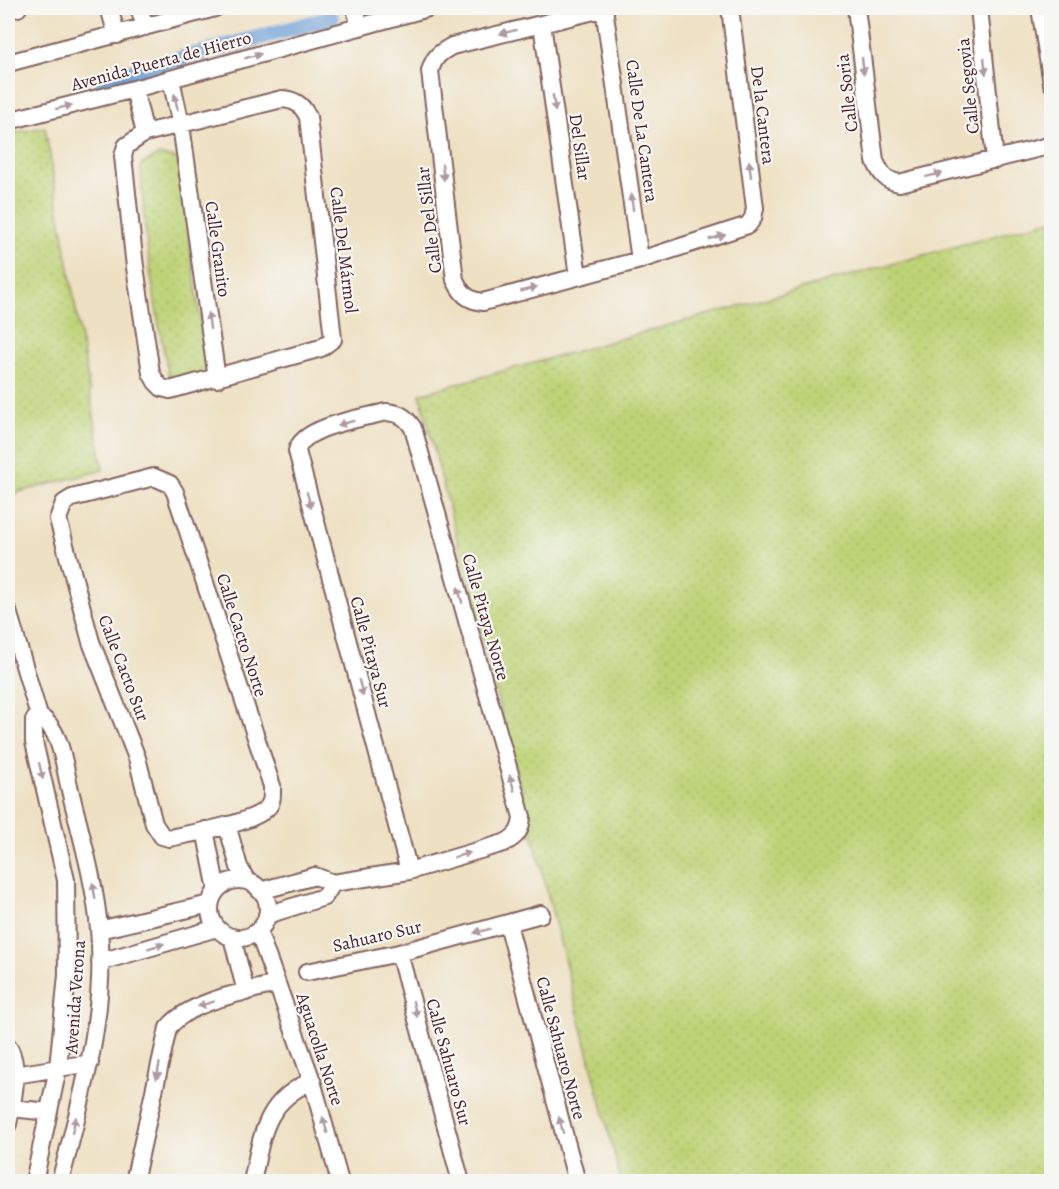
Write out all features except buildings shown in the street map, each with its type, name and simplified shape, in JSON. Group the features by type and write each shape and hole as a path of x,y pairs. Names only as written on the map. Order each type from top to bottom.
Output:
{"street":[{"path":"8,10 18,8"},
{"path":"109,8 117,35"},
{"path":"139,8 145,27"},
{"name":"Avenida Puerta de Hierro","path":"8,63 215,8"},
{"path":"355,8 360,27"},
{"name":"Avenida Puerta de Hierro","path":"8,121 134,89 428,8"},
{"name":"Calle Del Sillar","path":"605,8 551,17 452,46 440,52 433,60 430,71 455,280 461,292 470,300 483,302 640,260 748,225"},
{"name":"Calle De La Cantera","path":"605,8 640,260"},
{"name":"De la Cantera","path":"730,8 755,208 753,218 748,225"},
{"name":"Calle Soria","path":"856,8 875,161 880,173 888,181 899,183 995,159"},
{"name":"Calle Segovia","path":"979,8 995,159"},
{"path":"1040,8 1052,84"},
{"name":"Del Sillar","path":"551,17 578,276"},
{"name":"Calle Granito","path":"171,79 181,125 217,378"},
{"path":"134,89 145,133"},
{"name":"Calle Del Mármol","path":"282,99 294,100 303,107 308,117 333,339 321,348 170,390 162,388 151,373 135,267 123,156 126,146 145,133 181,125 282,99"},
{"path":"995,159 1052,145"},
{"name":"Calle Pitaya Norte","path":"299,443 310,432 386,412 397,413 407,418 413,428 522,817 521,829 515,838 409,871"},
{"name":"Calle Pitaya Sur","path":"299,443 298,458 409,871"},
{"name":"Calle Cacto Norte","path":"59,511 72,498 154,477 163,479 176,492 272,786 272,799 268,808 227,825"},
{"name":"Calle Cacto Sur","path":"59,511 60,530 91,642 137,758 154,824 162,836 170,838 205,830"},
{"name":"Avenida Verona","path":"8,611 39,716 53,728 61,752 93,888 99,930 100,962 90,1063 60,1182"},
{"name":"Avenida Verona","path":"34,1182 58,1068 67,975 66,880 34,742 32,728 34,720 39,716"},
{"path":"227,825 239,867 265,898 267,915 258,931 250,936 232,937 217,928 212,921 214,897 205,830 227,825"},
{"path":"99,930 214,897 231,882 254,886 315,876 333,883 409,871"},
{"path":"267,915 324,897 333,883"},
{"name":"Sahuaro Sur","path":"307,972 399,953 541,915"},
{"name":"Calle Sahuaro Norte","path":"508,924 577,1182"},
{"path":"100,962 217,928"},
{"name":"Aguacolla Norte","path":"258,931 312,1081 340,1182"},
{"path":"232,937 246,992"},
{"name":"Calle Sahuaro Sur","path":"399,953 461,1182"},
{"path":"134,1182 168,1028 176,1017 190,1009 277,984"},
{"path":"8,1046 13,1054 15,1075 9,1116 49,1112"},
{"path":"15,1075 90,1063"},
{"path":"252,1182 271,1112 290,1091 312,1081"}],"green space":[{"path":"45,127 103,470 8,495 8,134"},
{"path":"159,155 179,159 207,370 204,380 181,387 170,381 155,301 144,220 141,165"},
{"path":"1051,220 1051,1181 621,1181 420,394"}],"waterway":[{"path":"102,80 331,18"}]}
